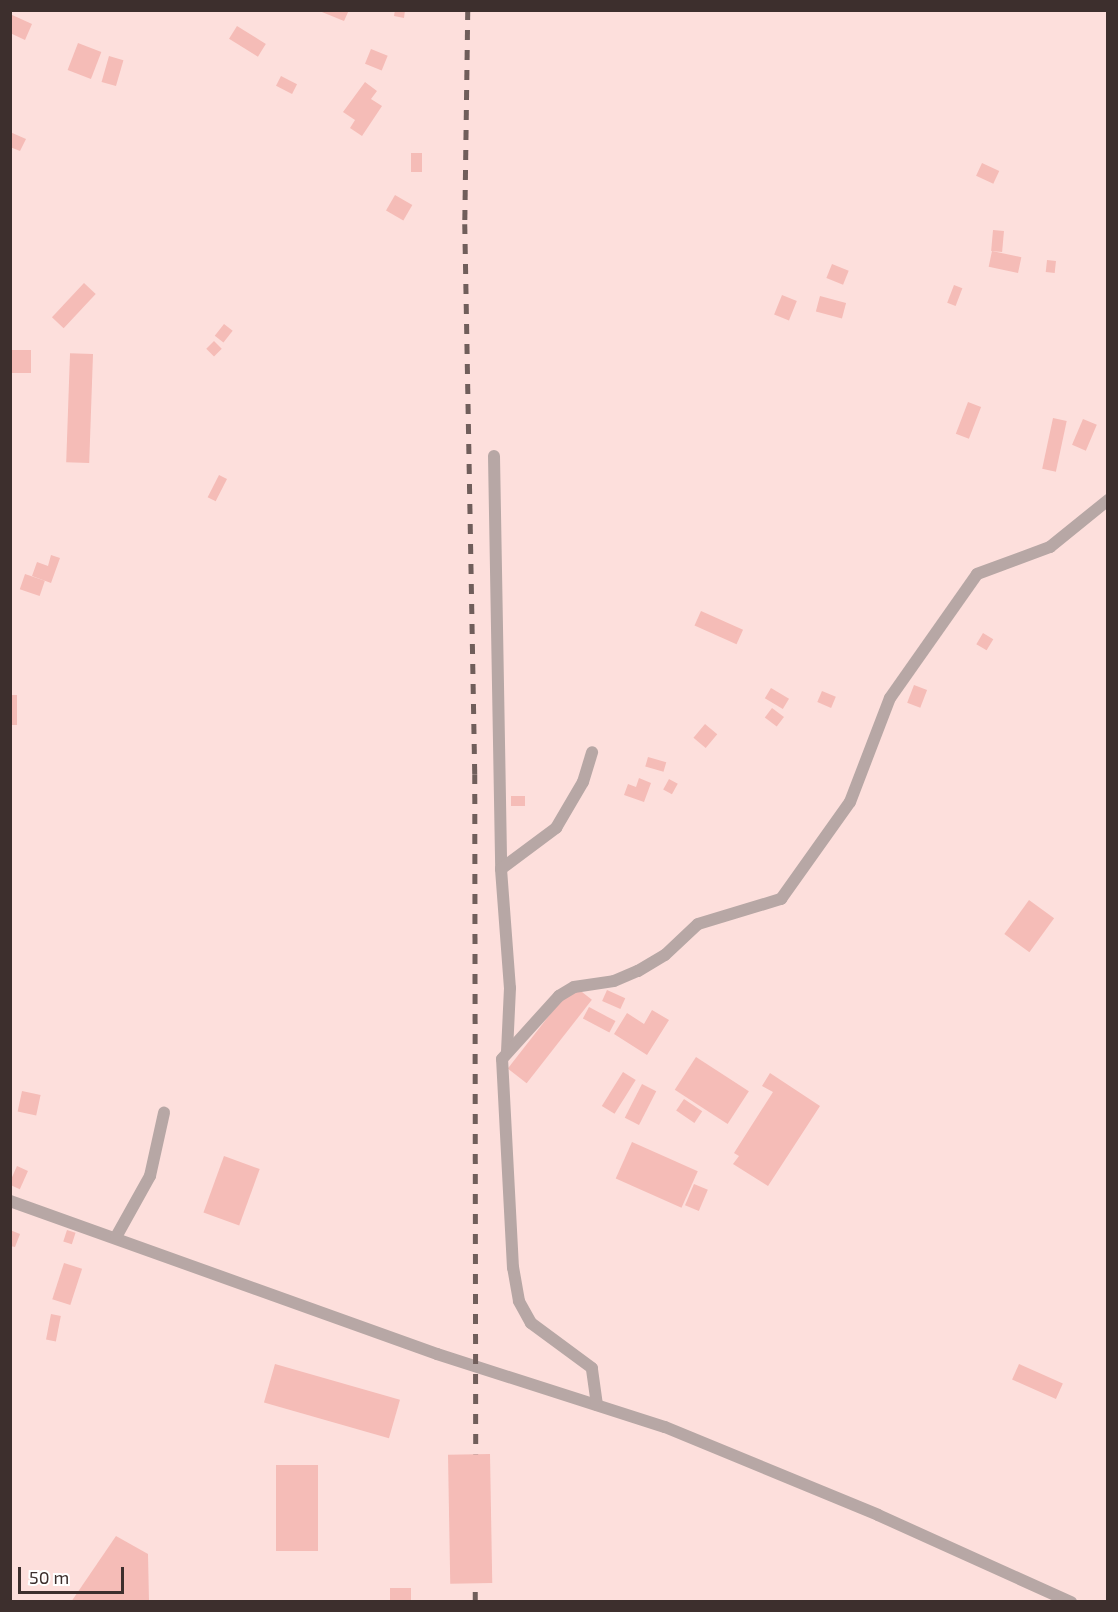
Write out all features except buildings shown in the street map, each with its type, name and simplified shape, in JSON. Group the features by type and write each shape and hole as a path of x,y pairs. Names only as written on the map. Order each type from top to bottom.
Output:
{"street":[{"path":"494,456 501,868 510,988 507,1052"},
{"path":"597,1405 592,1368 531,1323 519,1301 513,1269 502,1059 559,996 574,987 614,981 665,955 698,924 781,899 850,802 890,698 977,574 1050,547 1107,500"},
{"path":"501,868 556,828 583,782 592,752"},
{"path":"116,1237 150,1176 164,1113"},
{"path":"10,1201 116,1237 437,1354 665,1427 878,1515 1071,1602"}],"railway":[{"path":"468,10 465,224 475,774 476,1454"},
{"path":"475,1583 475,1602"}]}
